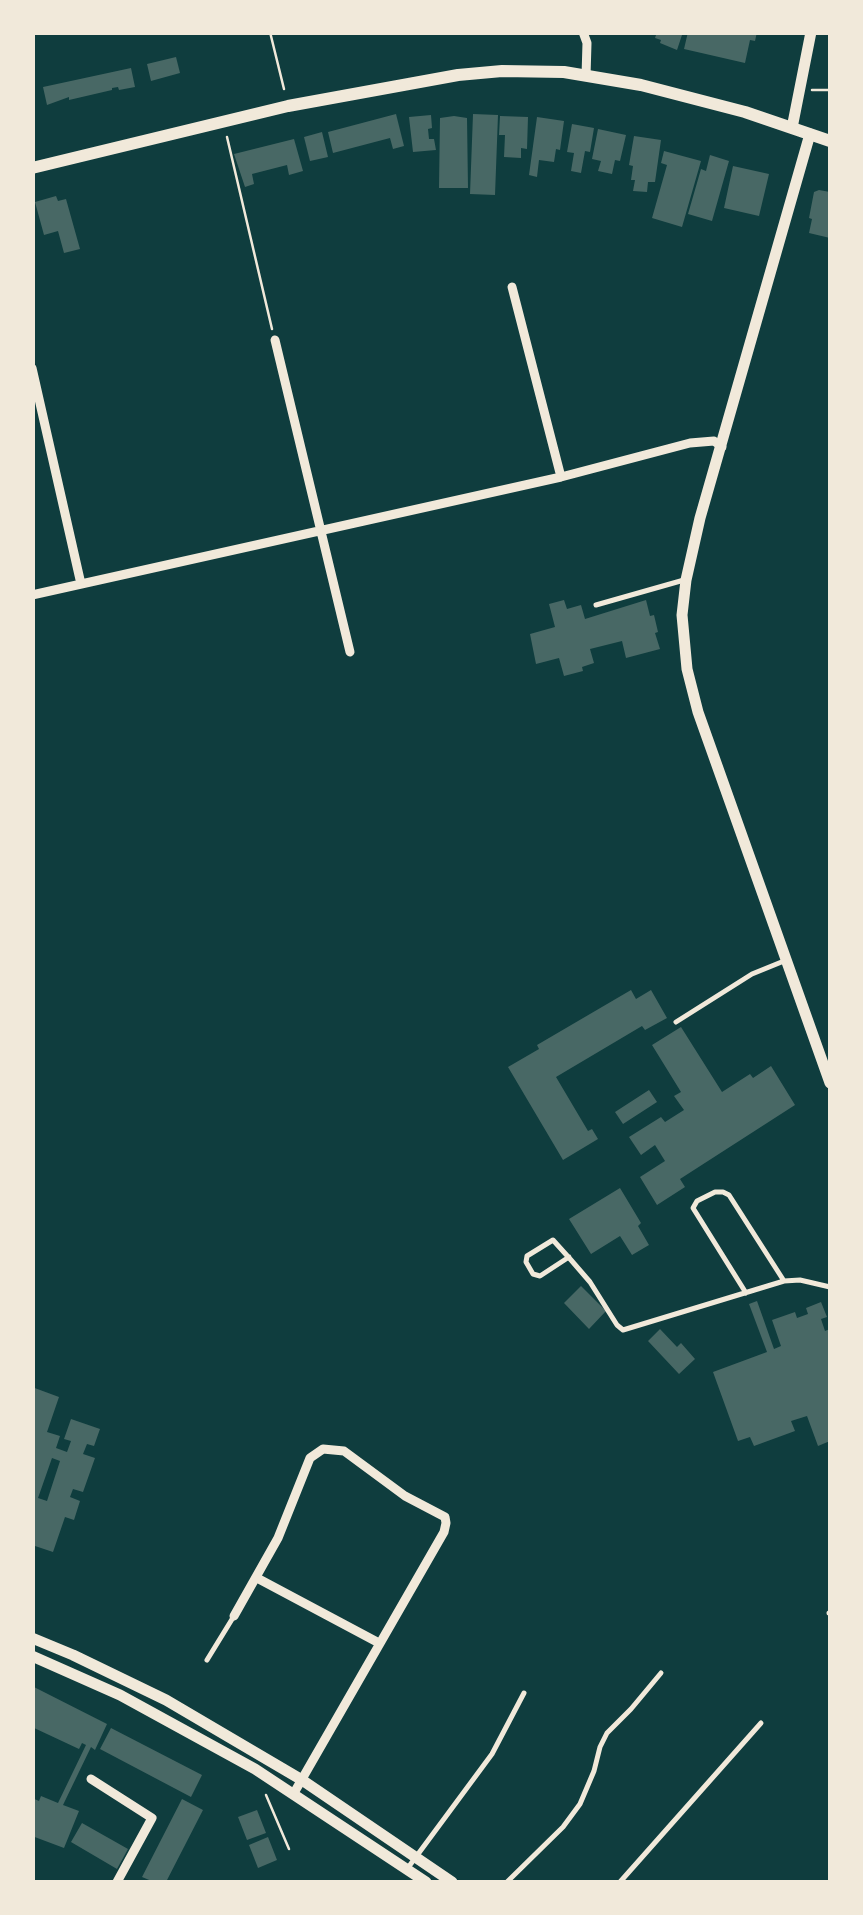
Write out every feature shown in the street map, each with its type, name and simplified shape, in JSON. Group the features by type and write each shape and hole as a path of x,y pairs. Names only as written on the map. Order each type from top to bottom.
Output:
{"main road":[{"path":"32,168 288,106 458,75 540,71 642,85 830,137"}],"street":[{"path":"583,32 587,44 586,76"},
{"path":"792,128 811,32"},
{"path":"810,134 700,518 686,580 683,631 690,688 830,1083"},
{"path":"512,286 561,477"},
{"path":"275,340 350,652"},
{"path":"32,368 82,584"},
{"path":"32,595 561,477 690,443 714,442 722,447"},
{"path":"234,1616 278,1538 310,1458 323,1448 344,1451 405,1496 444,1517 444,1532 294,1794"},
{"path":"257,1578 380,1643"},
{"path":"32,1638 166,1700 302,1780 452,1882"},
{"path":"32,1656 120,1695 254,1769 426,1882"},
{"path":"91,1780 152,1818 118,1882"}],"lane":[{"path":"596,606 686,580"},
{"path":"676,1022 752,974 787,960"},
{"path":"746,1293 693,1208 697,1201 716,1192 729,1195 784,1280"},
{"path":"569,1257 540,1276 533,1274 526,1262 526,1256 553,1240 569,1257 590,1282 623,1330 784,1280 830,1288"},
{"path":"207,1660 234,1616"},
{"path":"508,1882 563,1827 580,1804 607,1733 661,1673"},
{"path":"407,1869 492,1754 524,1693"},
{"path":"620,1882 761,1723"}],"path":[{"path":"270,32 288,106"},
{"path":"800,90 830,90"},
{"path":"224,122 275,340"},
{"path":"254,1769 289,1849"}],"building":[{"path":"657,32 683,32 677,50 660,43 655,38"},
{"path":"688,32 757,32 755,41 750,40 745,63 684,49"},
{"path":"176,57 180,73 151,81 147,64"},
{"path":"131,68 135,87 112,88 47,105 43,87"},
{"path":"396,114 404,146 393,149 390,138 333,153 328,132"},
{"path":"473,114 498,115 495,195 470,194"},
{"path":"431,115 429,139 434,139 436,150 413,152 409,117"},
{"path":"500,116 528,117 527,149 521,148 521,158 504,157 505,135 499,135"},
{"path":"537,117 564,121 560,150 556,149 554,162 539,160 537,177 529,175"},
{"path":"440,118 467,118 468,188 439,188"},
{"path":"572,124 594,128 581,173 571,171 574,153 567,152"},
{"path":"598,129 626,135 620,161 615,160 612,174 598,171 601,161 592,159"},
{"path":"322,132 328,157 310,161 304,137"},
{"path":"634,136 661,140 655,182 648,182 647,192 633,191 633,166 629,165"},
{"path":"294,139 303,171 289,175 287,165 252,174 254,184 245,187 234,154"},
{"path":"664,151 701,161 682,227 652,218 667,165 661,163"},
{"path":"710,155 729,161 712,221 688,214 701,169 706,171"},
{"path":"733,166 769,174 759,216 724,208"},
{"path":"814,192 830,192 830,238 809,233"},
{"path":"56,196 58,201 66,199 80,249 64,253 58,231 44,235 35,202"},
{"path":"564,600 567,609 581,605 585,619 646,600 650,616 654,615 660,649 626,658 622,641 590,649 594,663 564,676 559,658 536,664 530,634 555,627 549,604"},
{"path":"631,990 636,999 651,990 667,1018 645,1030 642,1026 556,1077 588,1131 592,1129 598,1139 563,1160 508,1067 539,1049 537,1045"},
{"path":"681,1027 722,1092 771,1066 795,1105 680,1179 685,1187 657,1205 640,1177 665,1161 655,1145 641,1155 629,1137 661,1117 665,1122 684,1110 674,1096 681,1092 652,1045"},
{"path":"649,1090 657,1102 623,1124 615,1112"},
{"path":"620,1188 649,1245 632,1255 620,1236 591,1254 569,1219"},
{"path":"581,1286 606,1311 589,1329 564,1303"},
{"path":"757,1301 774,1349 781,1346 772,1320 795,1312 797,1318 808,1314 806,1308 821,1302 827,1317 821,1319 825,1331 830,1329 830,1441 818,1446 807,1416 791,1421 795,1431 754,1446 750,1437 738,1441 713,1372 767,1352 749,1304"},
{"path":"660,1329 677,1347 681,1343 695,1359 679,1374 648,1341"},
{"path":"32,1387 59,1397 47,1432 60,1436 56,1448 67,1452 71,1441 64,1439 71,1419 100,1429 94,1446 87,1444 83,1454 95,1458 83,1492 73,1489 70,1497 80,1501 74,1520 65,1517 53,1552 32,1545","holes":["52,1458 60,1461 47,1501 38,1498"]},
{"path":"32,1686 107,1724 95,1750 91,1747 63,1805 79,1811 64,1848 32,1836 32,1798 39,1801 41,1796 58,1803 86,1745 82,1743 79,1749 32,1727"},
{"path":"111,1728 202,1775 191,1797 100,1749"},
{"path":"182,1799 203,1810 166,1882 142,1877"},
{"path":"257,1810 266,1833 247,1840 238,1817"},
{"path":"82,1823 128,1849 117,1869 71,1842"},
{"path":"268,1837 277,1860 258,1868 249,1845"}]}
